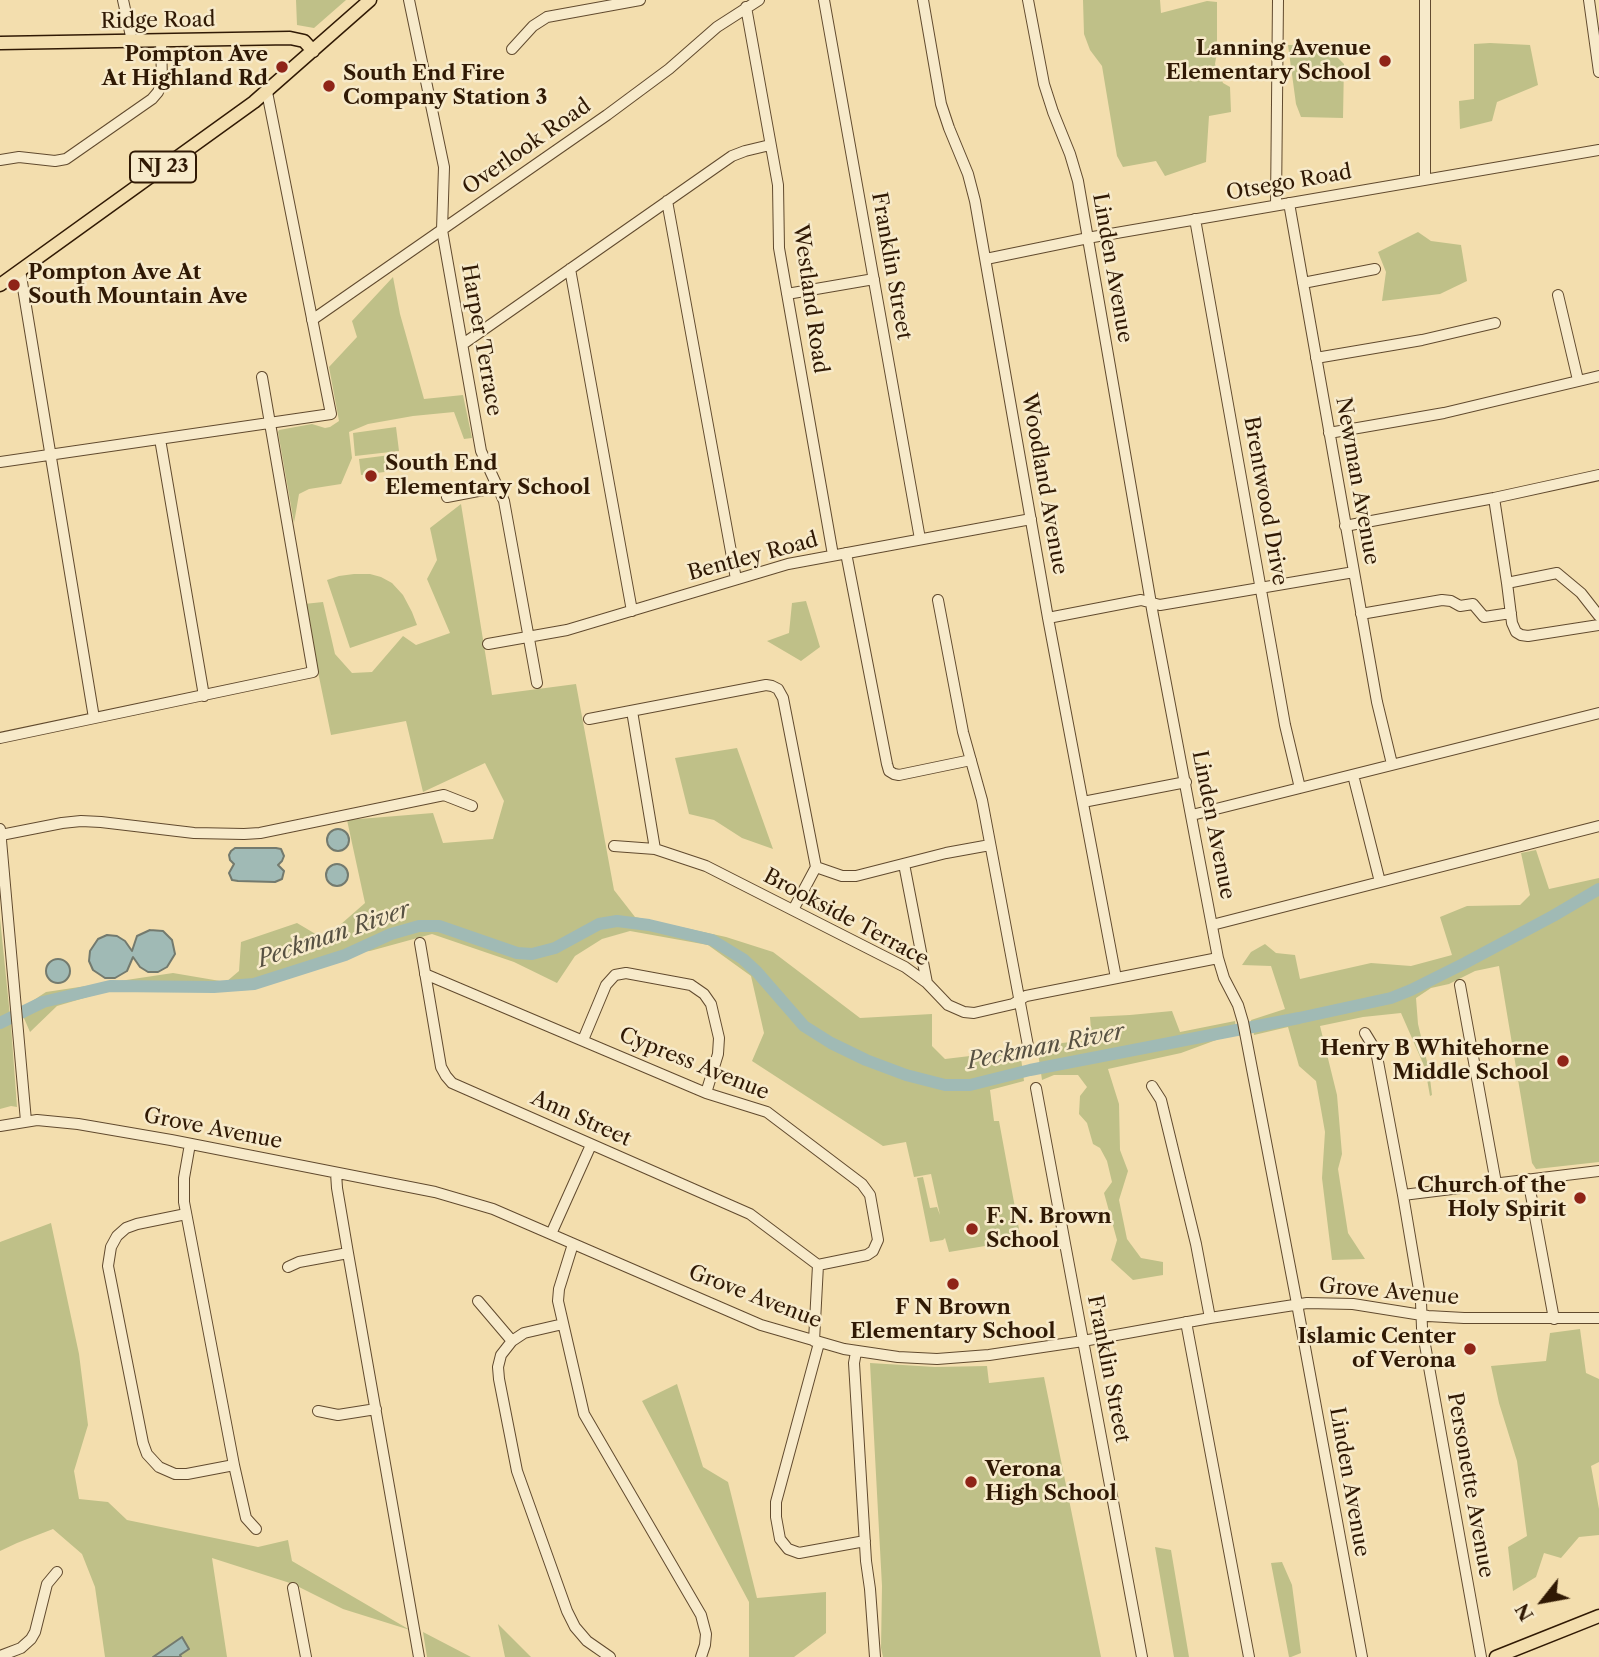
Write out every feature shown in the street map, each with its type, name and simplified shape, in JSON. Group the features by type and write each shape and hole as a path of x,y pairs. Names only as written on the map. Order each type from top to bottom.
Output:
{"main road":[{"name":"NJ 23","path":"0,285 267,92 370,0"},
{"name":"Ridge Road","path":"0,43 290,38 304,41 313,51"},
{"path":"1496,1657 1599,1616"}],"street":[{"path":"123,0 132,41"},
{"name":"Harper Terrace","path":"409,0 445,172 442,230 481,451 504,501 537,683"},
{"path":"512,49 533,26 547,17 640,0"},
{"name":"Overlook Road","path":"312,320 607,115 669,69 718,27 759,0"},
{"name":"Franklin Street","path":"824,0 920,539"},
{"name":"Woodland Avenue","path":"923,0 941,104 972,187 1048,618 1116,978"},
{"name":"Linden Avenue","path":"1028,0 1044,84 1074,167 1151,603 1218,958 1243,1022 1362,1657"},
{"path":"1276,205 1278,0"},
{"path":"1425,0 1425,179"},
{"path":"1589,0 1599,72"},
{"name":"Westland Road","path":"746,7 779,193 778,242 833,555"},
{"path":"0,160 19,157 55,161 66,159 152,99 162,81 161,40"},
{"path":"0,462 331,414 267,92"},
{"path":"463,344 737,154 770,145"},
{"name":"Otsego Road","path":"986,259 1088,238 1599,150"},
{"path":"667,201 736,579"},
{"name":"Newman Avenue","path":"1289,203 1377,702 1392,764"},
{"name":"Brentwood Drive","path":"1195,219 1285,725 1300,788"},
{"path":"570,269 632,611"},
{"path":"20,270 94,718"},
{"path":"1303,283 1375,270"},
{"path":"787,294 874,279"},
{"path":"1558,295 1578,380"},
{"path":"1316,358 1422,340 1494,323"},
{"path":"1329,433 1444,413 1599,376"},
{"path":"0,738 313,672 262,377"},
{"path":"160,439 204,696"},
{"path":"1345,526 1599,475"},
{"path":"447,497 499,487"},
{"path":"1494,498 1514,629 1524,636 1599,625"},
{"name":"Bentley Road","path":"488,644 567,630 788,564 1031,519"},
{"path":"846,553 887,764 892,773 902,775 971,760"},
{"path":"1048,618 1141,600 1160,606 1354,572"},
{"path":"1507,583 1557,573 1581,593 1599,616"},
{"path":"938,600 963,732 982,800 1029,1051"},
{"path":"1361,614 1441,600 1451,600 1460,606 1473,604 1484,617 1511,613"},
{"path":"589,719 766,685 778,689 783,698 816,867 793,910"},
{"path":"632,711 655,849"},
{"path":"1192,815 1599,713"},
{"path":"1353,775 1380,882"},
{"path":"1083,802 1186,782"},
{"path":"1,835 81,821 244,834 444,795 472,806"},
{"path":"1212,925 1599,826"},
{"path":"0,829 26,1121"},
{"path":"816,867 851,877 990,845"},
{"name":"Brookside Terrace","path":"614,846 655,849 706,866 905,967 948,1004 964,1012 974,1013 1013,1004 1026,996 1218,958"},
{"path":"904,864 926,983"},
{"name":"Ann Street","path":"420,943 441,1067 455,1085 750,1214 818,1265"},
{"path":"583,1040 606,985 615,975 626,973 691,985 712,1004 719,1038 718,1054 705,1093"},
{"name":"Cypress Avenue","path":"425,974 705,1093 767,1112 866,1188 870,1195 878,1240 876,1248 867,1255 818,1265"},
{"path":"1460,985 1496,1183"},
{"name":"Personette Avenue","path":"1365,1033 1376,1051 1403,1195 1421,1302 1422,1328 1481,1657"},
{"path":"1152,1086 1161,1100 1196,1244 1210,1318"},
{"name":"Franklin Street","path":"1036,1088 1142,1657"},
{"name":"Grove Avenue","path":"0,1126 26,1121 78,1124 435,1192 493,1209 761,1325 856,1352 898,1357 964,1358 1083,1341 1297,1304 1353,1304 1422,1315 1474,1319 1599,1318"},
{"path":"190,1144 183,1195 186,1214 234,1465 246,1518 256,1530"},
{"path":"551,1234 591,1145"},
{"path":"1403,1195 1599,1171"},
{"path":"337,1173 348,1253 419,1657"},
{"path":"1528,1180 1554,1319"},
{"path":"186,1214 126,1228 111,1247 108,1266 147,1454 159,1467 175,1474 234,1465"},
{"path":"573,1244 558,1294 584,1414 701,1615 705,1634 701,1657"},
{"path":"288,1266 348,1253"},
{"path":"818,1265 817,1342 776,1502 776,1517 780,1539 788,1549 799,1553 865,1541"},
{"path":"478,1301 512,1341"},
{"path":"1186,1322 1249,1657"},
{"path":"563,1324 524,1334 512,1341 501,1355 498,1373 517,1471 571,1619 587,1641 610,1657"},
{"path":"856,1352 854,1363 865,1541 875,1657"},
{"path":"318,1411 338,1415 376,1409"},
{"path":"0,1656 21,1648 33,1636 47,1584 57,1572"},
{"path":"293,1588 306,1657"}],"green space":[{"path":"296,0 346,0 314,28 297,25"},
{"path":"1083,0 1160,0 1161,13 1207,1 1217,2 1215,64 1223,83 1230,87 1231,112 1209,116 1206,162 1165,176 1156,161 1123,167 1117,156 1102,66 1090,50 1084,34"},
{"path":"1474,44 1530,45 1538,85 1497,102 1492,121 1460,129 1459,101 1474,99"},
{"path":"1288,45 1325,45 1344,64 1343,118 1301,117 1296,104"},
{"path":"1418,232 1431,241 1461,245 1467,281 1440,294 1382,301 1386,272 1378,252"},
{"path":"393,277 400,314 424,399 463,395 472,438 464,439 454,412 368,424 349,432 352,458 341,484 309,489 299,494 294,523 278,432 312,424 325,428 339,421 329,367 357,337 352,321"},
{"path":"396,427 399,451 355,456 353,433"},
{"path":"398,454 400,470 361,475 359,459"},
{"path":"461,504 492,695 576,684 614,890 635,917 726,937 773,952 860,1018 932,1014 932,1046 945,1059 1020,1050 1024,1081 990,1090 994,1121 999,1121 1021,1240 949,1252 945,1238 930,1242 917,1178 923,1177 930,1208 937,1207 940,1215 931,1174 914,1177 906,1142 883,1146 752,1061 764,1033 751,976 708,945 630,931 602,939 575,956 557,983 514,962 432,934 359,952 249,990 108,991 57,1006 30,1032 20,1009 46,992 173,973 226,982 239,971 241,942 297,923 324,939 365,903 347,820 433,813 443,843 493,839 504,801 485,763 423,792 406,721 331,735 304,604 323,602 335,654 352,673 372,672 403,636 416,645 450,633 427,579 437,560 430,528"},
{"path":"354,574 370,574 392,583 403,595 417,625 350,648 327,580"},
{"path":"806,601 820,647 801,661 767,641 789,633 792,603"},
{"path":"737,748 773,849 742,838 714,820 689,814 675,758"},
{"path":"1536,850 1549,889 1599,878 1599,1162 1536,1169 1532,1163 1499,966 1475,971 1449,984 1431,988 1416,998 1418,1024 1429,1070 1430,1096 1425,1068 1401,1013 1320,1026 1337,1095 1342,1154 1338,1169 1348,1233 1365,1259 1332,1260 1322,1178 1325,1132 1316,1081 1299,1066 1288,1027 1254,1035 1251,1020 1285,1009 1271,966 1242,965 1251,952 1265,944 1276,953 1295,955 1300,979 1371,963 1411,966 1452,955 1440,917 1467,906 1520,905 1530,895 1521,853"},
{"path":"0,918 17,1107 0,1109"},
{"path":"1172,1011 1180,1032 1235,1021 1237,1035 1181,1053 1108,1069 1119,1104 1120,1150 1128,1171 1119,1200 1127,1239 1141,1258 1163,1262 1163,1275 1133,1280 1111,1260 1117,1240 1104,1193 1112,1182 1107,1161 1100,1148 1093,1144 1087,1123 1079,1114 1080,1096 1087,1087 1078,1075 1054,1075 1042,1080 1037,1046 1092,1042 1090,1017"},
{"path":"51,1223 79,1354 88,1425 74,1471 79,1499 108,1502 127,1520 258,1547 288,1540 292,1561 410,1630 343,1609 293,1584 212,1558 227,1657 105,1657 95,1587 82,1554 53,1529 0,1551 0,1242"},
{"path":"1580,1329 1586,1373 1599,1379 1599,1462 1591,1466 1599,1509 1599,1535 1579,1537 1561,1558 1544,1553 1536,1577 1513,1591 1508,1547 1527,1536 1517,1461 1491,1366 1546,1361 1550,1333"},
{"name":"Verona High School","path":"870,1363 935,1367 987,1366 989,1383 1044,1377 1101,1657 883,1657 882,1586"},
{"path":"677,1384 703,1467 728,1482 757,1598 826,1592 826,1633 794,1657 749,1657 749,1602 642,1401"},
{"path":"1155,1547 1171,1550 1189,1657 1174,1657"},
{"path":"1282,1562 1292,1585 1301,1653 1291,1657 1271,1563"},
{"path":"498,1624 531,1657 505,1657"},
{"path":"423,1632 471,1657 427,1657"}],"water":[{"path":"338,829 346,832 349,840 346,848 338,851 330,848 327,840 330,832"},
{"path":"235,848 281,849 284,856 278,865 284,871 282,879 275,882 232,880 229,873 234,864 229,855"},
{"path":"337,864 345,867 348,875 345,883 337,886 329,883 326,875 329,867"},
{"path":"150,930 163,931 172,940 175,954 167,967 158,972 148,972 140,967 133,957 127,971 115,978 105,978 93,970 89,961 90,951 98,939 107,935 117,936 125,941 132,951 137,936"},
{"path":"58,959 67,962 70,971 67,980 58,983 49,980 46,971 49,962"},
{"path":"182,1637 189,1649 180,1655 181,1657 153,1657"}],"waterway":[{"name":"Peckman River","path":"0,1023 43,1002 110,986 214,987 254,984 345,955 391,934 419,926 439,926 517,953 532,954 555,948 599,924 617,921 649,925 712,940 743,959 804,1026 831,1043 906,1075 945,1085 970,1085 1030,1070 1391,998 1465,963 1599,889"}],"place":[{"name":"Lanning Avenue Elementary School","path":"1385,61"},
{"name":"Pompton Ave At Highland Rd","path":"282,67"},
{"name":"South End Fire Company Station 3","path":"329,86"},
{"name":"Pompton Ave At South Mountain Ave","path":"14,285"},
{"name":"South End Elementary School","path":"371,476"},
{"name":"Henry B Whitehorne Middle School","path":"1563,1061"},
{"name":"Church of the Holy Spirit","path":"1580,1198"},
{"name":"F. N. Brown School","path":"972,1229"},
{"name":"F N Brown Elementary School","path":"953,1284"},
{"name":"Islamic Center of Verona","path":"1470,1349"},
{"name":"Verona High School","path":"971,1482"}]}
